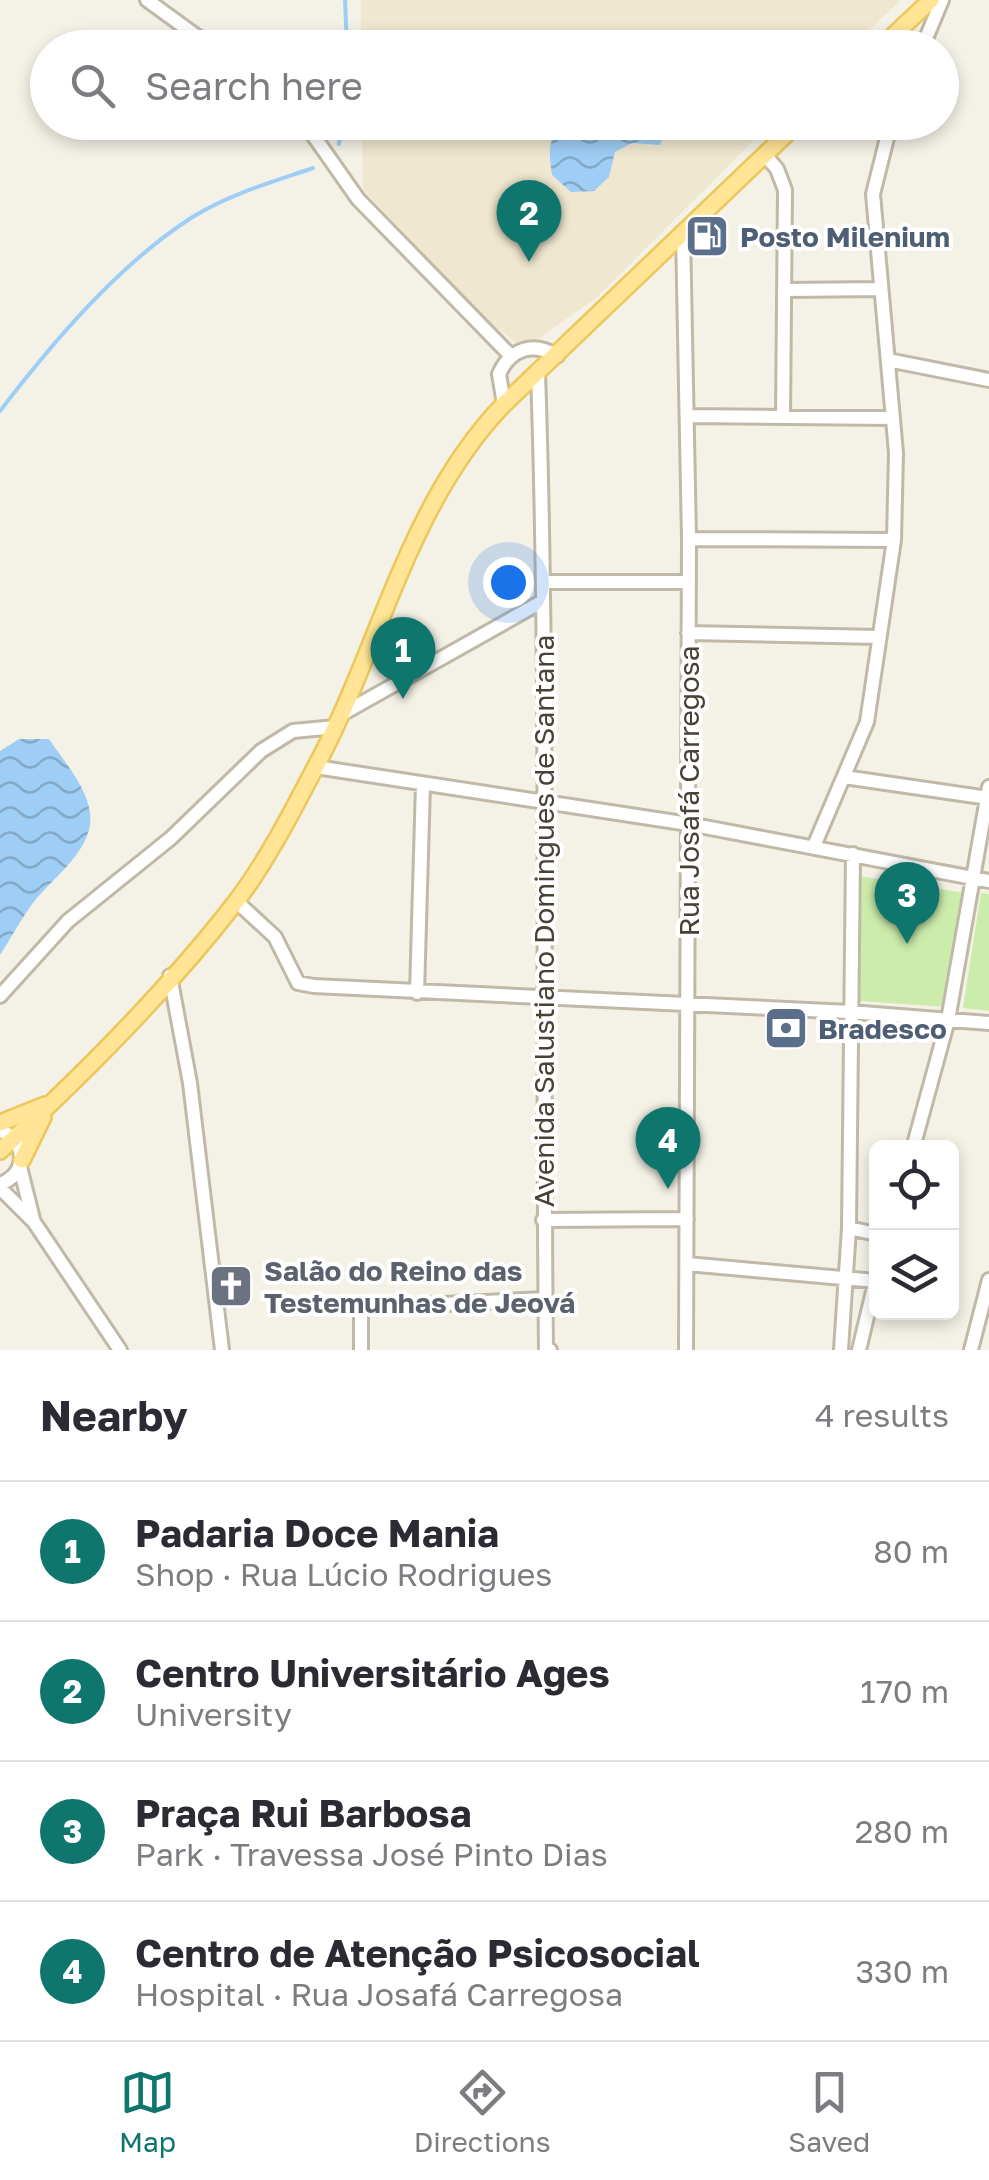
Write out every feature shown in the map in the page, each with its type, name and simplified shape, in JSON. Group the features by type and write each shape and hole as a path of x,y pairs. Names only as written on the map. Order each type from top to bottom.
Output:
{"main road":[{"path":"900,30 932,0"},
{"path":"0,1151 5,1130 49,1104 236,901 316,767 428,513 467,446 504,404 781,140"},
{"path":"21,1164 49,1104"}],"street":[{"path":"147,0 188,30"},
{"path":"930,30 942,0"},
{"path":"317,140 358,199 512,356"},
{"path":"814,846 868,722 894,540 894,418 873,194 887,140"},
{"path":"764,156 778,169 785,190 783,417"},
{"name":"Rua Josafá Carregosa","path":"682,232 689,539 686,1350"},
{"path":"787,290 879,288"},
{"path":"504,404 499,374 512,356 531,348 557,356"},
{"path":"888,360 989,380"},
{"name":"Avenida Salustiano Domingues de Santana","path":"538,372 543,601 541,998 548,1350"},
{"path":"688,416 894,418"},
{"path":"689,539 894,540"},
{"path":"542,582 688,582"},
{"path":"0,996 68,920 171,838 261,750 294,731 339,720 543,601"},
{"path":"688,633 879,637"},
{"path":"316,767 542,805 690,824 983,880"},
{"path":"844,776 989,794 983,880 915,1140"},
{"path":"416,993 423,784"},
{"path":"841,1350 848,1278 853,854"},
{"path":"236,901 274,937 287,969 298,982 416,993 850,1012 989,1023"},
{"path":"170,976 190,1083 222,1350"},
{"path":"5,1130 21,1164 34,1222"},
{"path":"21,1164 0,1186 34,1222 120,1350"},
{"path":"544,1220 688,1219"},
{"path":"849,1228 869,1232"},
{"path":"687,1264 869,1280"},
{"path":"971,1350 989,1280"},
{"path":"361,1350 361,1308 545,1299"},
{"path":"859,1350 869,1313"},
{"path":"845,1318 867,1322"}],"shaded area":[{"path":"361,0 901,0 869,30 361,30"},
{"path":"362,140 754,140 595,299 533,342 515,342 477,311 363,189"}],"green space":[{"path":"859,876 965,893 945,1007 860,1001 853,990"},
{"path":"981,893 989,894 989,1011 963,1008"}],"water":[{"path":"662,140 660,145 632,143 615,152 609,177 594,191 571,192 552,175 551,141"},
{"path":"19,739 49,739 84,793 90,826 79,851 33,903 0,955 0,751"}],"waterway":[{"path":"345,0 346,30"},
{"path":"339,144 340,140"},
{"path":"0,411 88,307 164,237 219,202 313,168"}],"place":[{"name":"Posto Milenium","path":"707,236"},
{"name":"Centro Universitário Ages","path":"529,262"},
{"name":"Padaria Doce Mania","path":"403,699"},
{"name":"Praça Rui Barbosa","path":"907,944"},
{"name":"Bradesco","path":"786,1028"},
{"name":"Centro de Atenção Psicosocial","path":"668,1189"},
{"name":"Salão do Reino das Testemunhas de Jeová","path":"231,1286"}]}
